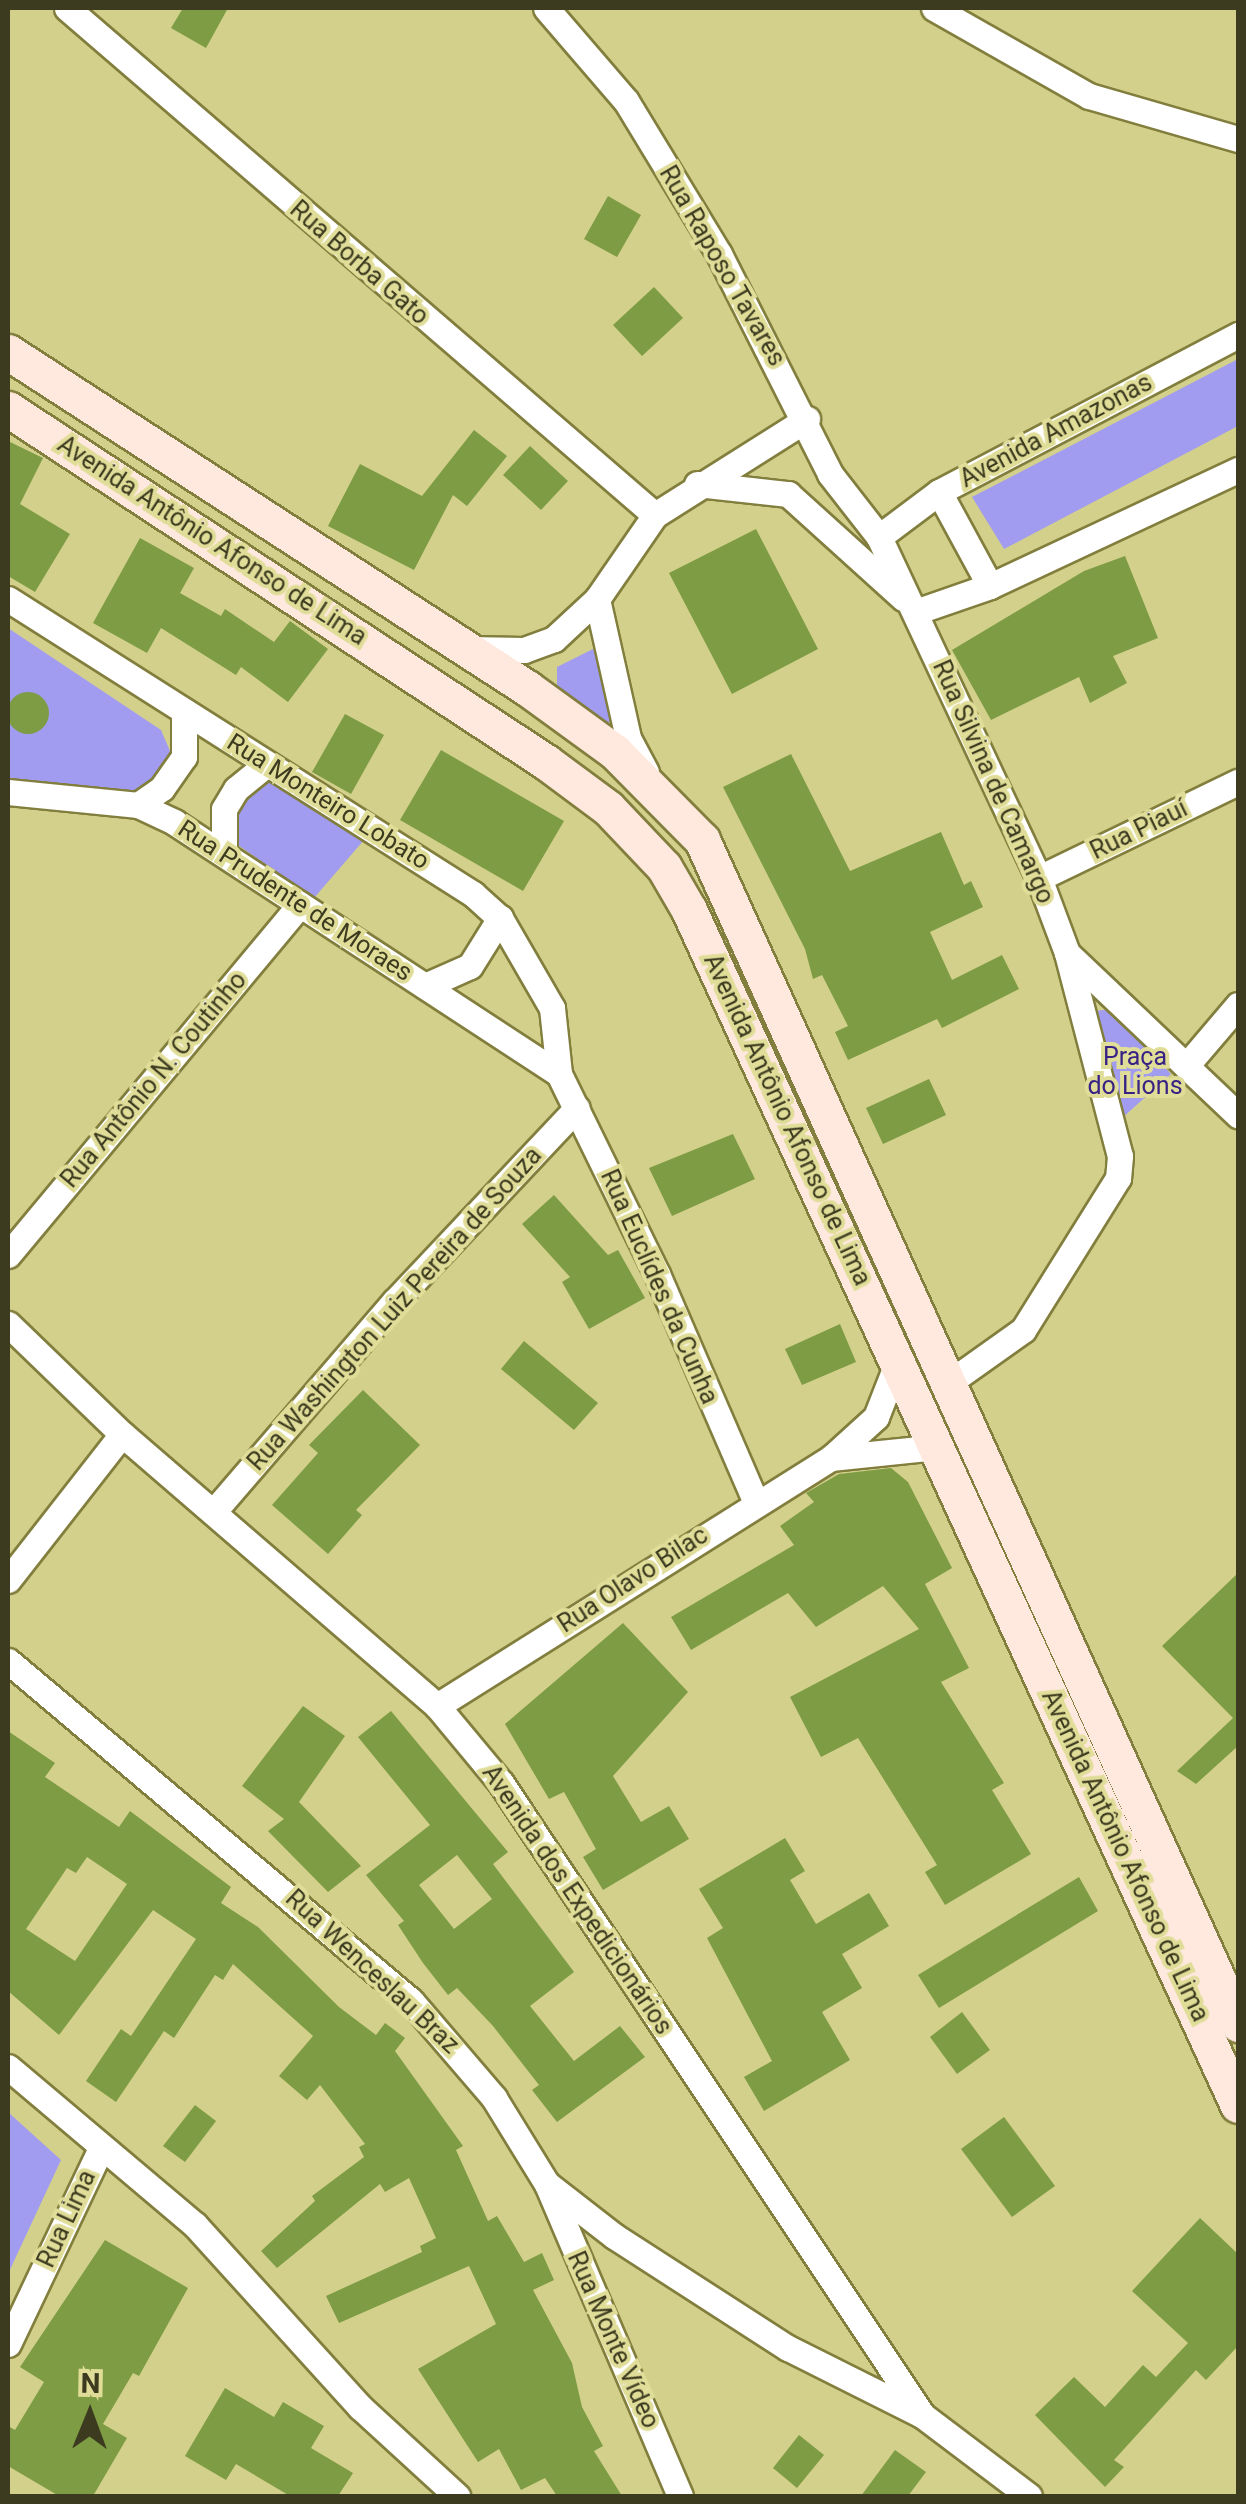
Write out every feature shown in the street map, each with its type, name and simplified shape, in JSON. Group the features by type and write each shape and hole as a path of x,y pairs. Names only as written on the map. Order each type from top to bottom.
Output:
{"main road":[{"name":"Avenida Antônio Afonso de Lima","path":"8,352 571,720 654,786 702,840 730,890 947,1384 995,1531 1238,2105"},
{"name":"Avenida Antônio Afonso de Lima","path":"8,409 436,687 608,808 664,867 690,910 938,1447 995,1531 1238,2024"},
{"path":"436,687 463,648"},
{"path":"690,910 730,890"},
{"path":"872,1304 905,1290"}],"street":[{"name":"Rua Borba Gato","path":"67,8 654,515"},
{"name":"Rua Raposo Tavares","path":"546,8 626,100 808,419 830,474 879,536"},
{"path":"934,8 1089,96 1238,139"},
{"name":"Avenida Amazonas","path":"879,536 938,492 1238,335"},
{"path":"463,648 524,650 554,639 596,599 654,515 697,484 808,419"},
{"path":"788,494 918,611 990,586 1238,470"},
{"path":"697,484 788,494 830,474"},
{"path":"938,492 990,586"},
{"name":"Rua Silvina de Camargo","path":"879,536 918,611 1040,878 1067,952"},
{"path":"596,599 628,738 654,786"},
{"name":"Rua Monteiro Lobato","path":"8,600 474,894 500,918 552,1008 559,1074"},
{"path":"138,805 162,788 184,757 184,711"},
{"path":"224,851 224,809 236,789 267,764"},
{"name":"Rua Piauí","path":"1040,878 1238,782"},
{"name":"Rua Prudente de Moraes","path":"8,792 138,805 224,851 559,1074"},
{"name":"Rua Antônio N. Coutinho","path":"8,1255 300,905"},
{"path":"425,986 470,966 500,918"},
{"path":"1067,952 1238,1116"},
{"path":"947,1384 1022,1330 1118,1178 1120,1156 1067,952"},
{"path":"1186,1066 1238,1005"},
{"name":"Rua Euclídes da Cunha","path":"559,1074 755,1501"},
{"name":"Rua Washington Luiz Pereira de Souza","path":"214,1510 394,1301 577,1108"},
{"name":"Avenida dos Expedicionários","path":"8,1324 122,1434 437,1706 501,1783 922,2415 1029,2496"},
{"name":"Rua Olavo Bilac","path":"437,1706 755,1501 831,1458 876,1418 898,1362"},
{"path":"8,1580 122,1434"},
{"name":"Rua Olavo Bilac","path":"831,1458 938,1447"},
{"name":"Rua Wenceslau Braz","path":"8,1661 411,2001 494,2098 547,2184 614,2236 788,2348 922,2415"},
{"path":"8,2066 195,2225 360,2407 457,2496"},
{"name":"Rua Lima","path":"8,2344 101,2148"},
{"name":"Rua Monte Vídeo","path":"547,2184 680,2496"}],"green space":[{"path":"1238,359 1238,426 1004,549 972,497"},
{"path":"8,628 161,730 170,751 166,770 139,791 8,780"},
{"path":"593,649 619,718 600,726 557,705 557,667"},
{"path":"267,778 364,840 314,898 235,843 236,809"},
{"name":"Praça do Lions","path":"1111,1009 1171,1074 1121,1119 1088,1012"},
{"path":"8,2112 61,2160 8,2274"}],"building":[{"path":"183,8 228,8 206,48 171,28"},
{"path":"608,196 641,215 617,257 584,239"},
{"path":"654,287 683,318 642,356 613,325"},
{"path":"474,430 507,456 467,506 453,495 414,570 328,526 360,464 422,496"},
{"path":"8,441 43,458 20,504 70,534 35,592 8,576"},
{"path":"530,446 568,481 541,510 503,475"},
{"path":"756,529 818,649 732,694 669,573"},
{"path":"140,538 194,568 180,593 221,616 225,609 274,642 290,621 328,649 288,702 241,667 236,675 161,628 147,653 93,623"},
{"path":"1125,556 1158,638 1113,656 1127,683 1090,703 1079,677 991,720 952,650 1084,571"},
{"path":"28,692 43,698 49,713 43,728 28,734 13,728 7,713 13,698"},
{"path":"345,714 384,735 351,794 312,772"},
{"path":"441,750 564,821 523,891 400,820"},
{"path":"791,754 850,871 941,832 964,885 971,881 983,907 930,932 952,980 1002,955 1019,989 942,1028 937,1019 848,1060 835,1032 848,1026 822,975 813,979 805,949 723,787"},
{"path":"929,1079 946,1115 883,1144 866,1108"},
{"path":"733,1134 755,1179 672,1216 649,1168"},
{"path":"554,1195 608,1255 618,1250 645,1298 589,1329 562,1282 570,1277 522,1224"},
{"path":"840,1324 856,1362 802,1385 785,1349"},
{"path":"524,1341 598,1403 574,1430 501,1369"},
{"path":"363,1390 420,1445 356,1510 362,1515 328,1554 272,1505 318,1453 309,1445"},
{"path":"891,1468 908,1482 952,1568 925,1584 969,1668 941,1682 1004,1783 992,1790 1031,1854 945,1905 925,1872 937,1865 858,1738 821,1757 790,1697 919,1629 883,1586 816,1627 788,1593 691,1650 671,1617 794,1545 780,1526 814,1502 806,1493 839,1474"},
{"path":"1238,1573 1238,1746 1196,1784 1177,1771 1233,1718 1162,1646"},
{"path":"623,1623 688,1692 613,1776 641,1822 669,1806 689,1839 603,1890 583,1857 596,1849 564,1792 549,1799 505,1724"},
{"path":"303,1706 345,1736 299,1802 361,1866 328,1892 268,1831 284,1819 242,1786"},
{"path":"391,1711 508,1852 493,1864 574,1972 530,2006 574,2061 620,2026 645,2057 557,2122 532,2090 539,2085 493,2026 457,1988 448,1995 423,1963 398,1925 404,1921 366,1875 430,1825 358,1737","holes":["457,1855 492,1899 454,1929 419,1885"]},
{"path":"8,1731 55,1763 45,1777 119,1827 130,1811 231,1887 221,1903 258,1927 339,2007 376,2035 385,2023 405,2038 395,2051 463,2146 456,2150 488,2221 497,2216 524,2262 542,2253 554,2280 533,2290 572,2363 582,2407 603,2446 594,2451 622,2496 557,2496 545,2478 521,2490 499,2449 478,2462 418,2369 496,2324 469,2266 339,2323 326,2296 422,2252 420,2246 436,2238 409,2178 385,2192 380,2184 277,2268 261,2251 315,2201 312,2196 364,2157 359,2147 365,2144 320,2085 307,2100 279,2076 313,2036 233,1964 223,1980 215,1975 174,2038 164,2031 116,2102 86,2081 121,2029 131,2036 196,1939 153,1910 59,2035 8,1991","holes":["87,1857 127,1884 75,1961 26,1929 67,1868 76,1873"]},
{"path":"785,1838 805,1871 790,1880 816,1924 869,1893 889,1926 842,1954 862,1988 822,2012 850,2060 764,2111 744,2077 772,2061 707,1938 723,1928 699,1889"},
{"path":"1079,1877 1098,1911 939,2008 918,1975"},
{"path":"962,2012 990,2050 957,2074 930,2037"},
{"path":"195,2105 216,2121 185,2162 163,2146"},
{"path":"1004,2117 1055,2186 1012,2217 961,2149"},
{"path":"1200,2218 1238,2254 1238,2346 1206,2380 1196,2370 1114,2460 1124,2467 1105,2487 1035,2415 1074,2377 1105,2407 1143,2365 1156,2377 1188,2343 1132,2291"},
{"path":"105,2240 188,2288 139,2376 133,2373 103,2424 127,2438 93,2496 59,2496 8,2466 8,2426 15,2430 44,2382 20,2367"},
{"path":"225,2388 274,2417 283,2402 324,2426 311,2448 353,2473 338,2496 290,2496 236,2464 226,2480 185,2456"},
{"path":"799,2435 824,2455 797,2488 773,2468"},
{"path":"895,2450 926,2472 908,2496 861,2496"}]}
